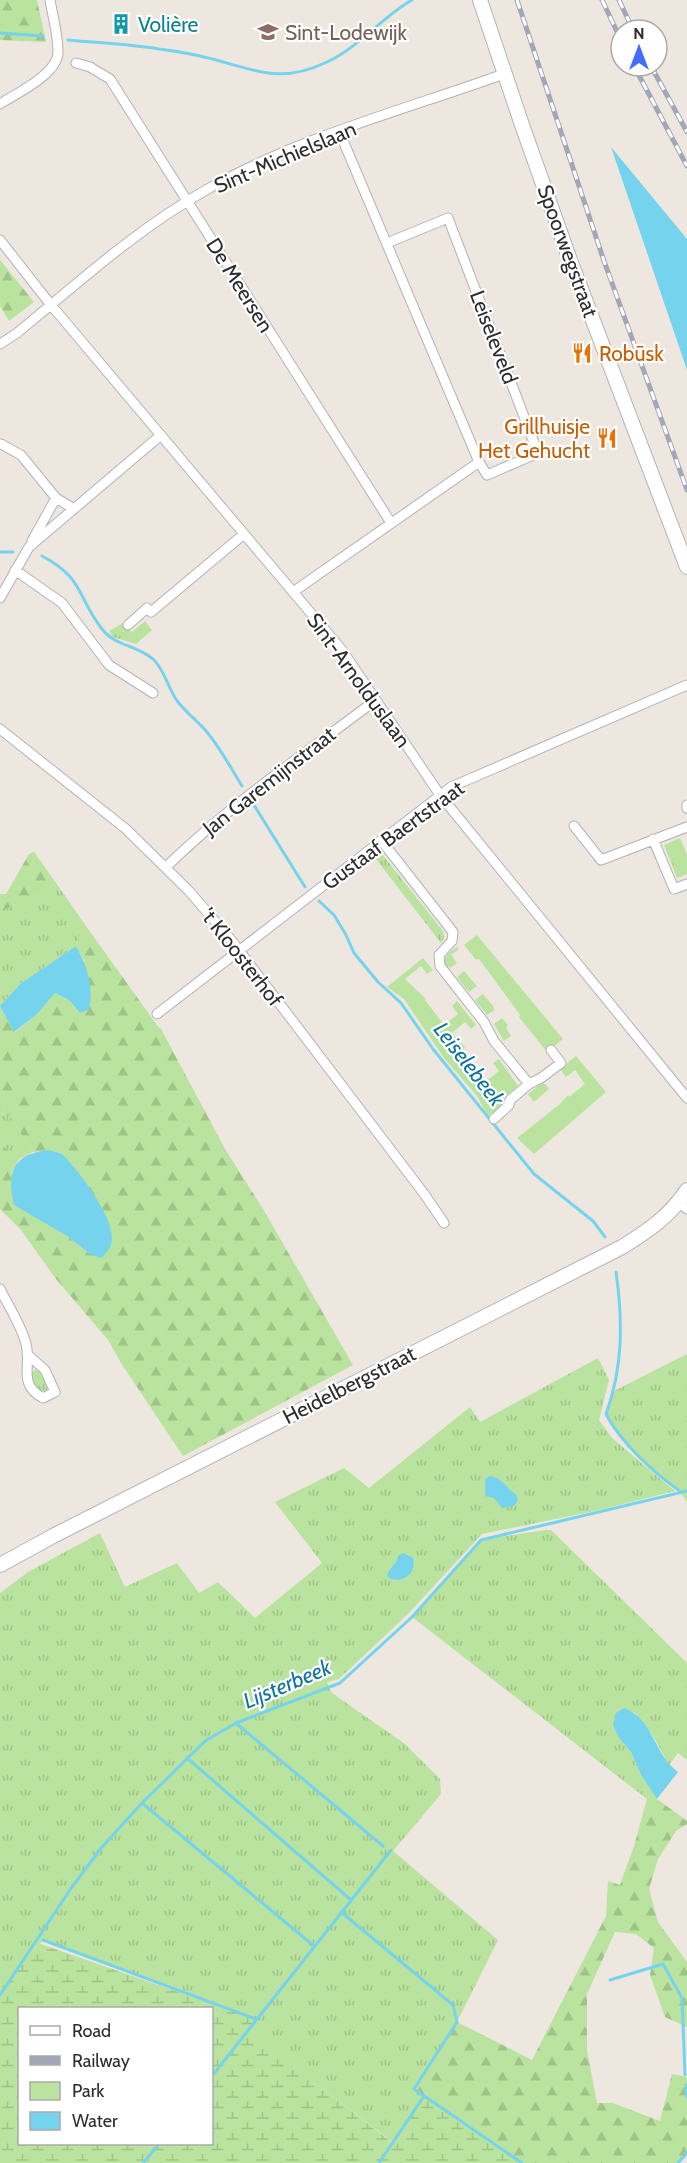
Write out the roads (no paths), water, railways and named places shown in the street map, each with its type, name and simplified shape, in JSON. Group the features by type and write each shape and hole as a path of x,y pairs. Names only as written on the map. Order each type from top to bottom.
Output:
{"main road":[{"name":"Spoorwegstraat","path":"480,0 570,260 687,567"},
{"name":"Heidelbergstraat","path":"0,1565 622,1247 657,1226 683,1206 687,1190"}],"street":[{"path":"0,104 48,73 56,63 58,53 50,0"},
{"name":"De Meersen","path":"76,63 90,67 110,79 391,523"},
{"name":"Sint-Michielslaan","path":"0,344 122,247 187,202 262,161 339,131 504,74"},
{"path":"293,592 479,462 339,131"},
{"name":"Leiseleveld","path":"387,243 448,218 538,453 487,474 479,462"},
{"name":"Sint-Arnolduslaan","path":"0,240 51,304 342,650 440,795 687,1098"},
{"path":"28,547 161,435"},
{"path":"1,444 21,456 56,498 74,509"},
{"path":"0,598 56,498"},
{"path":"128,624 147,608 151,612 244,534"},
{"path":"15,570 62,603 109,665 153,693"},
{"name":"Gustaaf Baertstraat","path":"157,1014 451,787 687,685"},
{"name":"Jan Garemijnstraat","path":"166,867 231,808 376,700"},
{"name":"'t Kloosterhof","path":"0,729 117,822 166,867 213,918 444,1223"},
{"path":"574,826 601,860 687,827"},
{"path":"653,839 674,889 687,884"},
{"path":"381,840 453,932 452,941 439,956 440,966 484,1022 494,1041 529,1084"},
{"path":"494,1119 509,1105 510,1100 529,1084 561,1063 551,1050"},
{"path":"0,1289 25,1341 27,1354"}],"water":[{"path":"611,147 687,239 687,370"},
{"path":"76,946 88,976 91,992 89,1009 80,1013 69,1000 55,993 36,1015 14,1032 0,1006 20,984"},
{"path":"50,1150 62,1154 70,1162 94,1194 107,1218 112,1242 109,1250 101,1258 90,1254 67,1236 14,1205 11,1182 16,1166 28,1155"},
{"path":"489,1476 498,1478 516,1494 518,1500 514,1506 502,1508 494,1498 485,1496 485,1480"},
{"path":"403,1553 413,1558 411,1573 399,1580 389,1578 387,1576 389,1570 398,1556"},
{"path":"624,1708 642,1720 670,1765 678,1772 657,1799 641,1775 631,1752 619,1738 613,1726 616,1713"}],"waterway":[{"name":"Leiselebeek","path":"68,40 170,51 265,73 293,73 309,69 338,56 412,0"},
{"name":"Leiselebeek","path":"0,33 43,36"},
{"name":"Leiselebeek","path":"0,552 13,552"},
{"name":"Leiselebeek","path":"42,556 56,564 73,580 94,618 107,635 147,654 157,663 178,702 206,731 242,786"},
{"name":"Leiselebeek","path":"252,802 305,887"},
{"name":"Leiselebeek","path":"319,901 334,915 354,953 378,982 401,1003 433,1049 534,1174 593,1221 605,1237"},
{"name":"Leiselebeek","path":"616,1272 620,1308 620,1344 616,1379 606,1414 620,1436 639,1457 681,1492"},
{"name":"Lijsterbeek","path":"0,1995 72,1887 102,1847 142,1803 205,1741 236,1723 340,1683 412,1617 481,1540 687,1491"},
{"path":"237,1724 383,1846"},
{"path":"187,1758 351,1900"},
{"path":"142,1803 314,1946"},
{"path":"213,2075 391,1850"},
{"path":"341,1912 453,2005 457,2022 414,2089 522,2163"},
{"path":"43,1940 256,2019"},
{"path":"610,1980 663,1964 682,1998 685,2075"},
{"path":"686,2085 687,2097"},
{"path":"379,2163 424,2096"},
{"path":"143,2163 158,2145"},
{"path":"678,2163 687,2153"}],"railway":[{"path":"517,0 604,261 687,490"},
{"path":"602,0 611,18"},
{"path":"619,0 627,18"},
{"path":"640,78 687,166"},
{"path":"658,78 687,132"}],"place":[{"name":"Volière","path":"121,24"},
{"name":"Sint-Lodewijk","path":"268,32"},
{"name":"Robūsk","path":"582,353"},
{"name":"Grillhuisje Het Gehucht","path":"607,438"}]}
